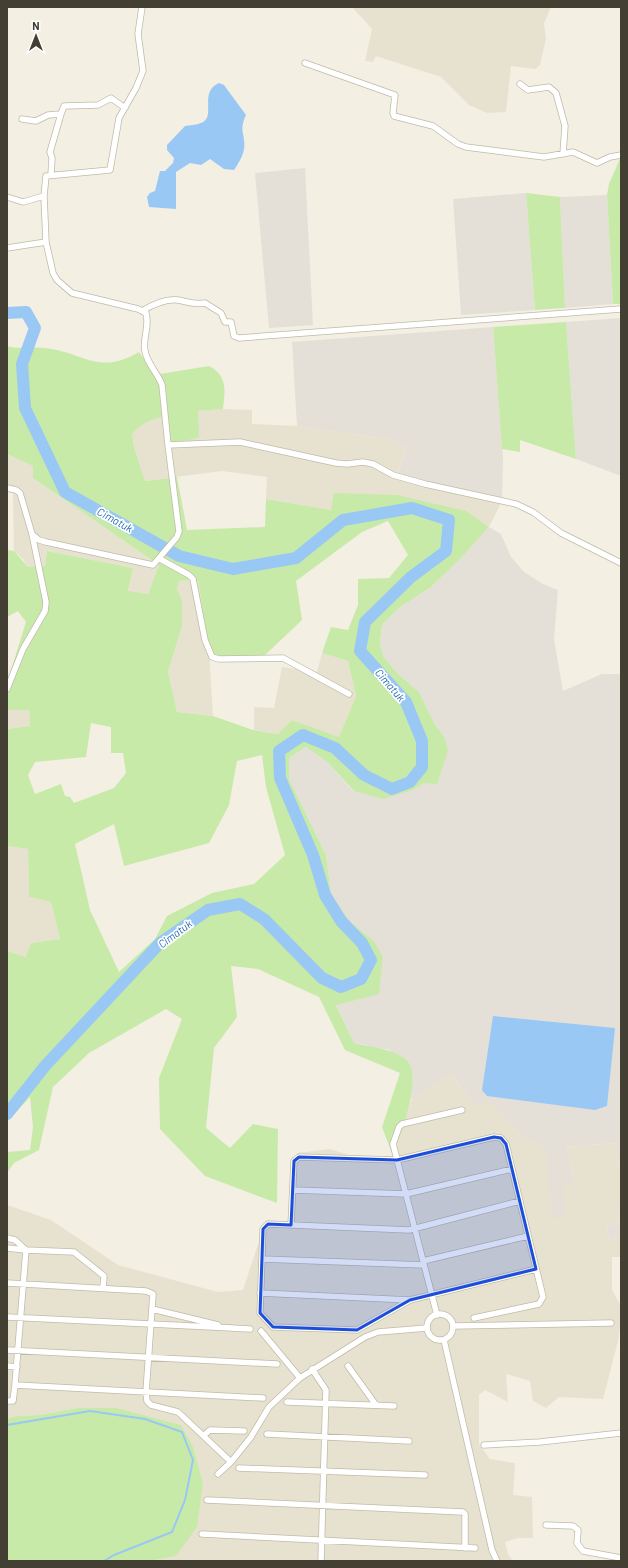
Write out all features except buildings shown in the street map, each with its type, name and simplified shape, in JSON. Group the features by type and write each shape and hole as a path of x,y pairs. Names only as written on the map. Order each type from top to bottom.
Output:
{"street":[{"path":"32,534 39,540 46,542 150,565 156,564 177,537 179,531 162,385 145,352 149,324 146,313 84,298 67,290 53,273 46,242 44,196 46,176 97,173 110,170 120,118 143,71 138,34 142,7"},
{"path":"305,63 395,95 394,116 433,126 458,144 544,157 573,152 597,163 610,157 621,155"},
{"path":"520,84 528,90 549,87 556,93 565,126 563,154"},
{"path":"51,175 52,158 50,152 64,106 98,105 111,98 125,108"},
{"path":"22,119 36,121 48,115 62,114"},
{"path":"7,197 23,202 44,196"},
{"path":"7,248 46,242"},
{"path":"142,311 153,304 169,300 176,300 195,305 205,303 221,313 225,322 231,322 234,336 239,338 621,309"},
{"path":"168,445 240,442 336,463 347,464 363,462 373,464 393,474 425,484 524,508 562,533 621,563"},
{"path":"7,488 16,490 20,493 32,534 46,607 23,649 7,689"},
{"path":"161,557 193,579 206,640 212,657 219,660 283,658 349,694"},
{"path":"437,1315 393,1144 398,1127 402,1124 462,1110"},
{"path":"291,1225 294,1161 299,1157 397,1160 494,1137 501,1138 506,1144 543,1297 539,1304 474,1318"},
{"path":"292,1190 406,1194 512,1169"},
{"path":"520,1201 409,1230 291,1225 265,1226 263,1230 260,1313 273,1327 353,1331 410,1300 536,1269"},
{"path":"262,1259 423,1263 528,1236"},
{"path":"7,1238 15,1240 26,1250"},
{"path":"7,1248 74,1252 104,1276 103,1288"},
{"path":"7,1401 13,1401 15,1398 26,1250"},
{"path":"7,1283 146,1290 153,1294 146,1392 147,1401 151,1405 178,1412 232,1462"},
{"path":"260,1293 410,1300"},
{"path":"152,1309 234,1328"},
{"path":"437,1315 446,1315 452,1322 453,1326 451,1335 444,1340 434,1339 427,1328 430,1320 437,1315"},
{"path":"7,1317 250,1329"},
{"path":"453,1326 611,1324"},
{"path":"218,1474 232,1462 251,1437 269,1407 300,1378 312,1369 378,1332 427,1328"},
{"path":"261,1330 300,1378"},
{"path":"444,1340 492,1550 497,1561"},
{"path":"7,1350 277,1364"},
{"path":"7,1366 17,1367"},
{"path":"348,1366 376,1405"},
{"path":"312,1369 326,1390 327,1403 321,1561"},
{"path":"16,1385 263,1398"},
{"path":"287,1402 394,1406"},
{"path":"204,1435 210,1430 244,1431"},
{"path":"484,1445 540,1442 621,1433"},
{"path":"267,1434 409,1441"},
{"path":"239,1468 424,1475"},
{"path":"207,1500 463,1512 465,1514 465,1548"},
{"path":"546,1525 575,1527 578,1530 576,1543 583,1551 621,1558"},
{"path":"202,1534 475,1548"}],"highlighted area":[{"path":"494,1137 501,1138 506,1144 536,1269 410,1300 357,1330 273,1327 260,1313 263,1229 268,1224 291,1225 294,1161 299,1157 397,1160"}],"shaded area":[{"path":"352,7 551,7 544,23 546,39 540,65 535,69 511,66 506,112 487,113 469,105 441,77 376,56 373,62 365,61 372,29"},
{"path":"305,168 313,325 269,328 255,173"},
{"path":"526,193 535,310 461,315 453,199"},
{"path":"607,195 613,304 565,308 560,197"},
{"path":"621,318 621,476 576,459 566,322"},
{"path":"493,327 503,458 502,501 397,475 407,447 389,439 297,426 292,342"},
{"path":"223,409 252,410 252,424 297,426 389,439 407,447 397,474 502,501 489,527 465,511 331,510 266,499 267,477 222,471 145,481 134,447 132,434 138,427 148,420 167,416 198,439 198,411"},
{"path":"7,454 33,466 33,478 159,565 148,594 128,592 133,568 47,551 45,566 28,567 23,559 14,551 13,493 7,492"},
{"path":"489,527 501,534 511,557 524,572 543,584 558,590 554,639 563,691 602,674 621,674 621,1173 614,1143 567,1147 575,1185 563,1186 565,1218 552,1218 545,1146 521,1137 486,1097 483,1105 471,1101 452,1074 411,1101 413,1076 390,1050 354,1043 336,1004 374,941 350,923 331,894 326,855 289,779 289,758 306,747 327,762 353,791 413,790 424,783 445,738 434,723 419,692 397,673 383,656 380,643 382,625 399,608 431,587 459,560"},
{"path":"198,580 209,651 213,716 177,712 168,672 182,626 180,595 177,590 179,581"},
{"path":"322,653 348,661 356,696 339,738 292,720 278,734 254,730 254,707 274,708 282,667 317,672"},
{"path":"7,710 29,710 30,726 7,729"},
{"path":"7,846 28,849 29,897 51,902 60,939 31,943 27,957 7,951"},
{"path":"452,1074 471,1101 486,1096 521,1137 545,1146 563,1186 575,1185 567,1147 614,1143 621,1173 621,1210 617,1211 620,1222 607,1226 609,1239 621,1236 621,1257 612,1257 612,1290 621,1306 621,1320 618,1341 603,1399 559,1397 546,1408 533,1401 530,1381 506,1374 508,1402 485,1390 479,1395 479,1444 490,1459 515,1463 513,1495 532,1497 533,1538 518,1538 505,1542 508,1554 513,1561 151,1561 176,1556 203,1483 193,1446 181,1425 117,1408 77,1408 40,1415 16,1416 7,1419 7,1205 51,1220 118,1265 218,1292 243,1290 266,1220 290,1222 297,1153 330,1149 372,1162 392,1156 411,1101"},
{"path":"621,1210 621,1236 609,1239 607,1226 620,1222 617,1211"}],"green space":[{"path":"621,156 621,304 613,304 607,195 609,184"},
{"path":"526,193 560,197 565,308 535,310"},
{"path":"566,322 576,459 520,440 520,452 502,449 493,327"},
{"path":"7,346 16,348 58,350 101,362 112,362 125,359 139,352 149,366 160,374 209,366 219,374 224,384 223,409 198,411 199,438 171,443 167,416 148,422 132,434 134,447 145,481 177,477 187,530 265,527 266,499 331,510 334,493 397,495 466,511 489,527 459,560 431,587 399,608 382,625 380,643 383,656 397,673 419,692 434,723 445,738 448,751 437,784 424,783 413,790 383,799 354,791 327,762 306,747 289,758 289,779 326,855 331,894 350,922 374,941 383,957 379,994 336,1005 354,1043 393,1052 404,1058 410,1066 413,1077 412,1090 405,1119 393,1156 382,1127 400,1073 345,1050 319,997 258,969 231,966 237,1017 214,1048 206,1128 230,1148 253,1124 278,1129 277,1203 205,1176 160,1129 159,1078 182,1019 166,1009 89,1053 53,1087 39,1150 14,1163 7,1173 7,1152 30,1150 33,1127 30,1097 7,1122 7,951 26,957 31,943 60,939 51,902 29,897 28,849 7,846 7,729 30,726 29,710 7,710 7,683 26,622 18,611 7,617 7,550 14,551 28,567 45,566 47,551 133,568 128,591 148,594 159,565 33,478 33,466 7,454","holes":["388,521 408,555 389,578 358,579 358,605 348,630 331,627 322,653 348,661 356,696 339,737 292,720 278,734 253,730 213,716 177,712 168,672 182,626 182,603 177,590 179,581 198,580 209,651 219,659 263,657 302,620 296,581 362,532","91,723 111,727 111,753 123,753 126,773 114,788 74,803 70,797 65,796 61,784 35,794 28,775 35,762 86,757","262,755 266,787 285,855 254,884 212,893 167,916 155,939 119,972 90,910 75,844 114,824 124,866 209,843 229,805 237,761"]},
{"path":"77,1408 117,1408 181,1425 193,1446 203,1483 197,1527 176,1556 150,1561 7,1561 7,1419 16,1416 40,1415"}],"water":[{"path":"219,83 224,85 246,115 242,129 244,149 239,163 234,170 224,169 210,159 201,165 190,163 176,172 176,209 149,207 147,197 150,193 155,191 160,171 165,171 173,163 174,158 167,150 167,145 185,126 199,124 206,120 208,116 208,98 210,92 213,87"},
{"path":"493,1016 615,1028 607,1106 595,1110 487,1096 482,1090"}],"waterway":[{"name":"Cimatuk","path":"7,313 26,312 35,328 22,364 25,408 65,492 179,556 233,569 296,558 343,520 412,508 449,520 446,551 411,577 365,622 360,651 406,702 422,741 422,767 410,782 392,789 364,775 335,748 303,735 279,751 280,778 313,855 325,895 341,921 362,943 371,960 361,979 341,987 322,978 264,919 240,904 208,910 160,943 45,1066 7,1114"},
{"path":"7,1425 90,1411 145,1419 182,1432 193,1460 185,1500 172,1532 114,1555 104,1561"}]}
